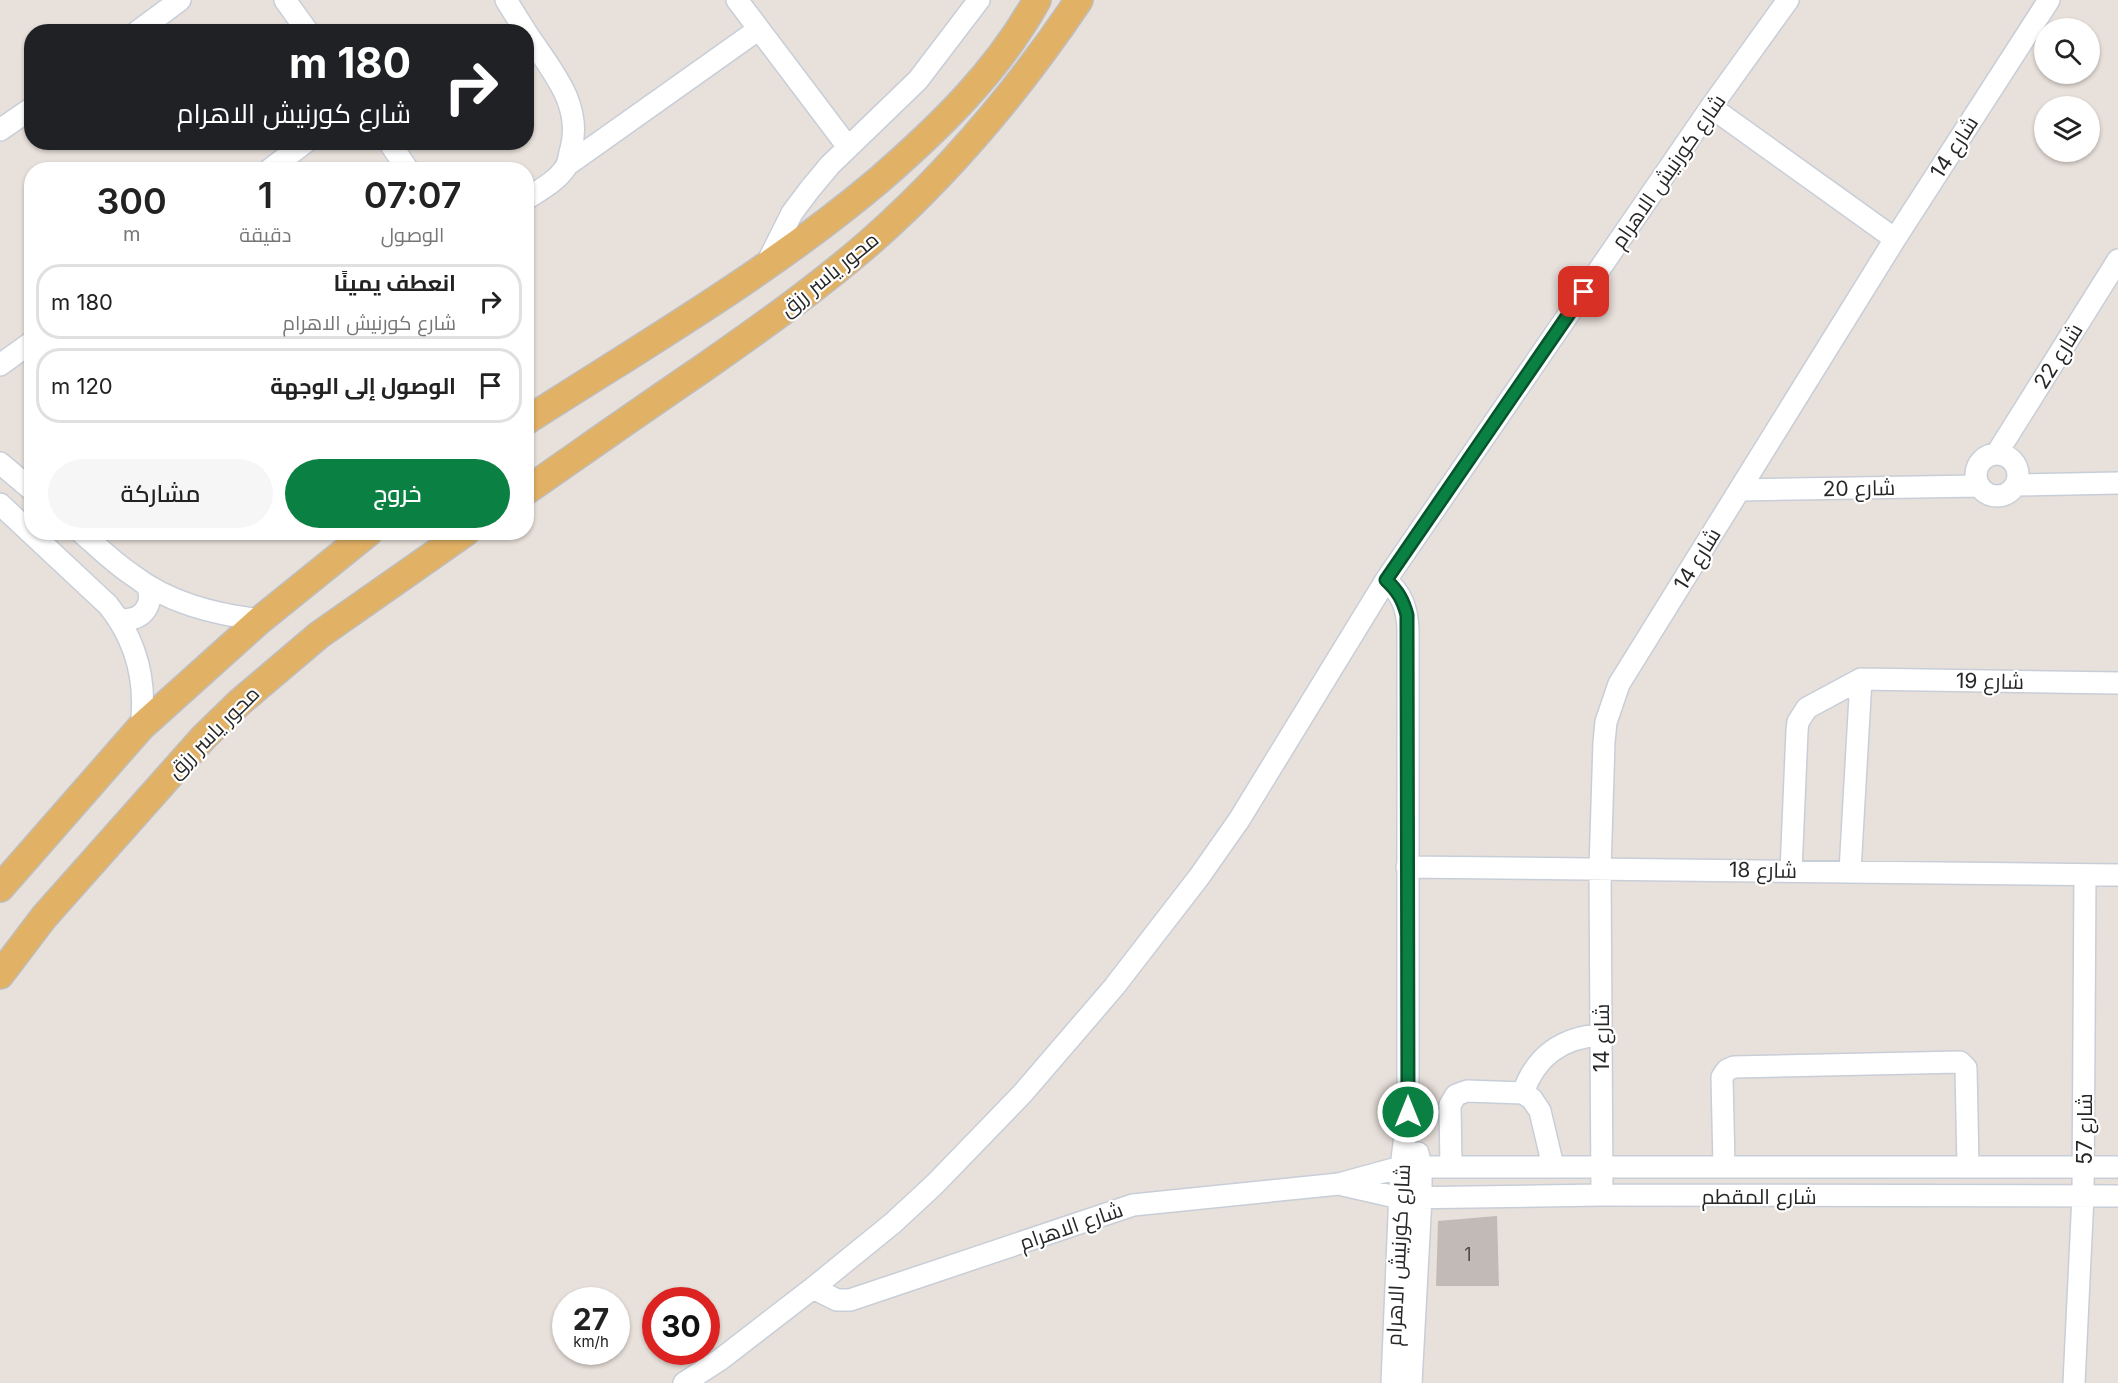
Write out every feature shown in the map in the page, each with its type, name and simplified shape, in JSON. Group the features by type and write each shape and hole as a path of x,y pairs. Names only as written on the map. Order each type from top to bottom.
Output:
{"main road":[{"name":"محور ياسر رزق","path":"534,416 764,268 826,224 913,151 955,110 993,66 1037,0"},
{"name":"محور ياسر رزق","path":"534,485 786,310 870,243 909,206 984,127 1032,67 1079,0"},
{"path":"0,888 141,727 260,620 359,540"},
{"name":"محور ياسر رزق","path":"0,975 44,917 203,738 240,702 319,635 455,540"}],"street":[{"path":"148,24 180,0"},
{"path":"285,0 302,24"},
{"path":"506,0 521,24"},
{"path":"737,0 848,147"},
{"path":"764,268 792,213 817,181 848,147 918,80 979,0"},
{"name":"شارع كورنيش الاهرام","path":"684,1383 721,1359 813,1288 935,1184 1023,1093 1114,987 1239,820 1386,580 1711,107 1788,0"},
{"name":"شارع 14","path":"1602,1195 1600,869 1604,742 1611,703 1619,684 1895,239 2049,0"},
{"path":"534,194 554,180 566,166 759,29"},
{"path":"534,45 572,107 574,124 566,166"},
{"path":"1711,107 1895,239"},
{"path":"0,130 24,114"},
{"path":"280,162 295,150"},
{"name":"شارع 22","path":"1997,453 2118,260"},
{"path":"0,365 24,348"},
{"path":"1997,453 2014,461 2019,472 2016,485 2013,490 2001,496 1988,495 1979,486 1976,474 1980,462 1991,454 1997,453"},
{"path":"0,463 24,483"},
{"path":"2016,485 2118,483"},
{"name":"شارع 20","path":"1740,490 1979,486"},
{"path":"0,504 24,526"},
{"path":"38,540 108,605 119,619 134,649 140,668 144,707 141,727"},
{"path":"90,540 131,575 181,602 207,611 260,620"},
{"name":"شارع كورنيش الاهرام","path":"1386,580 1404,602 1407,615 1408,1112 1411,1166 1421,1198 1412,1383"},
{"path":"119,619 133,620 145,612 150,599 147,585"},
{"path":"1850,871 1861,679"},
{"name":"شارع 19","path":"1791,871 1798,722 1807,708 1861,679 2118,683"},
{"name":"شارع 18","path":"1407,867 2118,875"},
{"name":"شارع 57","path":"2074,1383 2084,1167 2085,874"},
{"path":"1523,1094 1534,1069 1552,1050 1575,1038 1601,1035"},
{"path":"1724,1166 1722,1077 1734,1066 1960,1062 1966,1068 1968,1167"},
{"path":"1451,1166 1450,1105 1455,1095 1467,1091 1523,1094 1532,1099 1540,1111 1553,1166"},
{"name":"شارع كورنيش الاهرام","path":"1392,1383 1400,1198 1411,1166"},
{"name":"شارع الاهرام","path":"813,1288 837,1299 863,1297 1133,1204 1339,1184 1411,1166"},
{"name":"شارع المقطم","path":"1411,1166 2118,1167"},
{"name":"شارع الاهرام","path":"1339,1184 1400,1198"},
{"name":"شارع المقطم","path":"1400,1198 1602,1195 2118,1197"}],"building":[{"path":"1497,1216 1499,1286 1436,1286 1438,1221"}],"route":[{"path":"1408,1112 1407,615 1404,602 1386,580 1584,292"}]}
